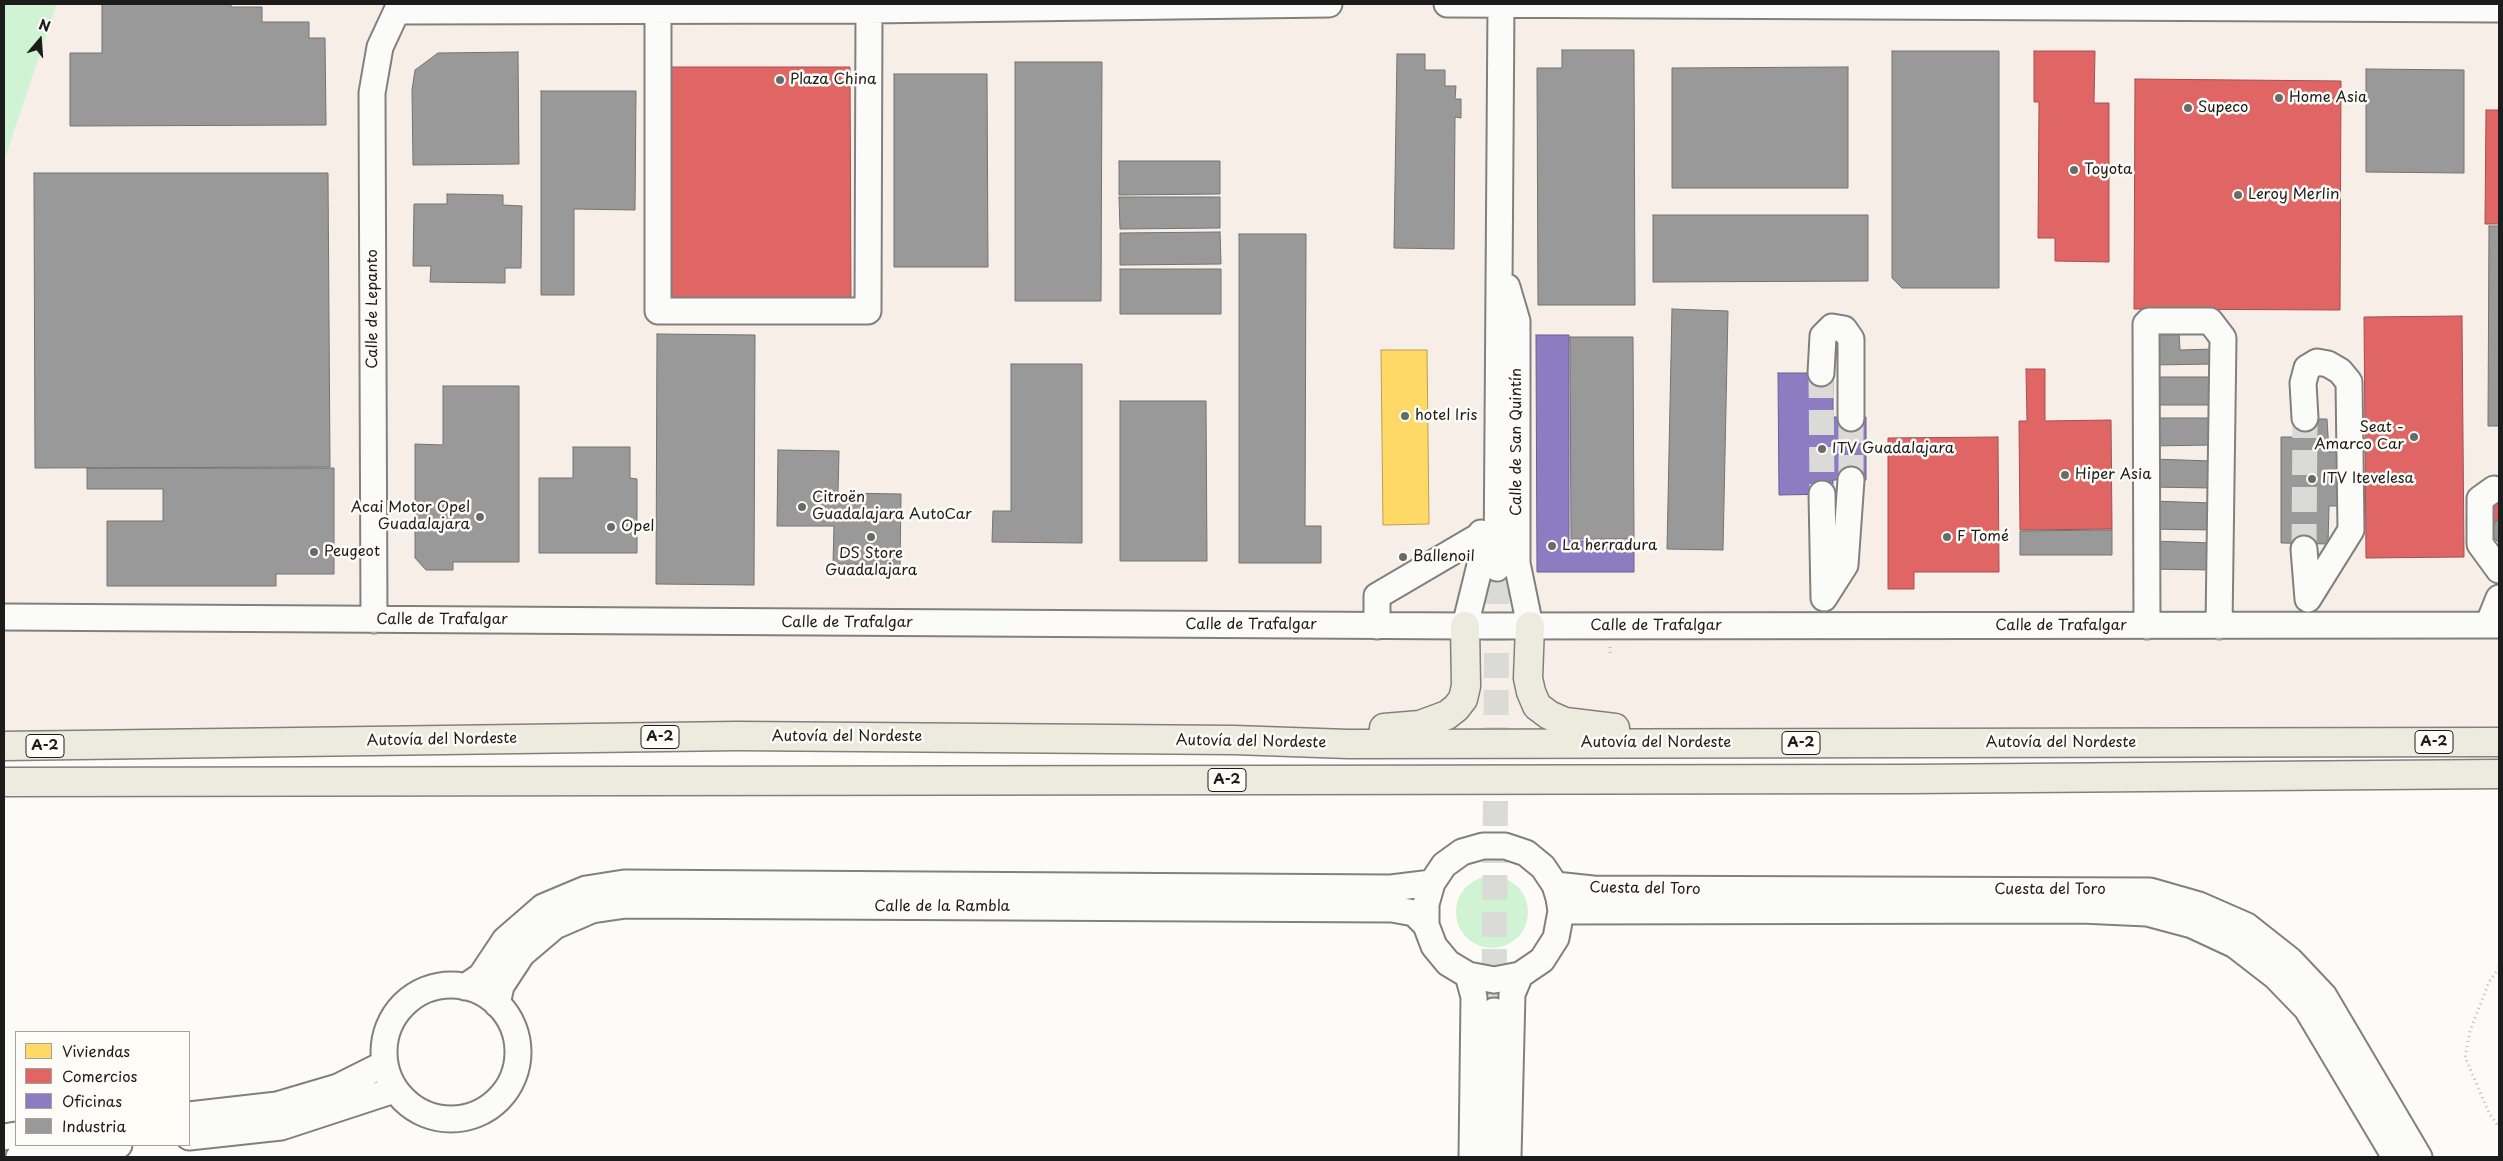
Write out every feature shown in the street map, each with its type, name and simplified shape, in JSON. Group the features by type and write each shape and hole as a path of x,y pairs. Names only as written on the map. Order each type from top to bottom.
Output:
{"highway":[{"path":"1234,740 1405,727 1420,725 1446,716 1463,698 1466,686 1465,626"},
{"path":"1530,626 1528,678 1537,706 1565,722 1586,726 1668,728 2210,727 2369,742"},
{"name":"Autovía del Nordeste","path":"4,746 737,736 1234,740 1348,744 2499,742"},
{"path":"4,741 86,746"},
{"name":"A-2","path":"4,782 1911,779 2499,774"},
{"path":"2369,775 2480,788 2499,788"}],"street":[{"path":"398,8 658,11 1329,4"},
{"path":"1447,4 2128,5 2499,9"},
{"name":"Calle de San Quintín","path":"1497,568 1501,4"},
{"name":"Calle de Lepanto","path":"374,620 372,93 380,48 398,8"},
{"path":"658,11 658,312 688,312 868,311 869,10"},
{"name":"Calle de San Quintín","path":"1465,626 1481,561 1483,320 1499,258"},
{"name":"Calle de San Quintín","path":"1499,258 1517,321 1517,563 1530,626"},
{"path":"2147,626 2146,324 2149,321 2210,321 2223,338 2220,626"},
{"path":"1821,373 1823,336 1832,327 1844,329 1851,339 1851,418"},
{"path":"2305,418 2303,382 2307,368 2317,362 2328,364 2340,371 2349,382 2351,530 2308,599"},
{"path":"1824,598 1845,565 1850,480"},
{"path":"2494,489 2480,499 2480,544 2499,570"},
{"path":"1822,494 1825,626"},
{"path":"1376,626 1377,596 1481,535"},
{"path":"2302,626 2308,599 2304,549"},
{"path":"2494,625 2499,598"},
{"name":"Calle de Trafalgar","path":"4,617 1376,626 2494,625"},
{"path":"1490,846 1505,846 1526,853 1543,867 1555,885 1561,911 1556,938 1542,960 1520,975 1494,980 1468,975 1448,964 1434,946 1426,925 1426,904 1432,883 1444,865 1462,852 1490,846"},
{"path":"465,987 481,976 506,940 543,907 586,889 624,884 1391,888 1432,883"},
{"name":"Cuesta del Toro","path":"1555,885 1593,889 2150,891 2200,905 2247,926 2290,960 2324,996 2419,1157"},
{"name":"Calle de la Rambla","path":"497,1004 502,986 522,954 555,926 592,910 626,905 1392,909 1414,913 1426,925"},
{"path":"1561,911 2081,910 2147,913 2192,925 2235,945 2275,976 2307,1009 2395,1157"},
{"path":"1468,975 1474,997 1472,1157"},
{"path":"1508,1157 1512,994 1520,975"},
{"path":"453,985 478,991 497,1004 512,1024 518,1050 515,1073 504,1094 478,1114 454,1119 429,1116 394,1090 384,1064 386,1033 398,1010 419,992 453,985"},
{"path":"1490,1157 1494,1011"},
{"path":"190,1115 277,1105 338,1087 384,1064"},
{"path":"190,1137 281,1127 394,1090"},
{"path":"19,1157 110,1146"}],"path":[{"path":"2499,968 2490,982 2470,1031 2465,1057 2489,1113 2499,1127"}],"shaded area":[{"path":"57,4 2499,4 2499,741 4,740 4,161"}],"green space":[{"path":"4,4 57,4 4,161"},
{"path":"1499,876 1518,886 1526,898 1528,912 1526,926 1518,938 1506,946 1485,948 1466,938 1458,926 1456,905 1466,886 1478,878"}],"building: Viviendas":[{"name":"hotel Iris","path":"1381,350 1427,350 1429,524 1383,525"}],"building: Comercios":[{"name":"Toyota","path":"2034,51 2095,51 2094,103 2109,103 2109,262 2055,261 2055,238 2038,238 2039,102 2034,102"},
{"path":"671,67 850,67 851,301 671,300"},
{"name":"Leroy Merlin","path":"2135,79 2341,81 2340,310 2134,309"},
{"path":"2486,110 2499,110 2499,224 2485,224"},
{"name":"Seat - Amarco Car","path":"2462,316 2464,557 2366,558 2364,317"},
{"name":"Hiper Asia","path":"2026,369 2045,369 2045,421 2111,420 2112,529 2020,530 2019,421 2027,421"},
{"path":"1998,437 1999,572 1914,572 1914,589 1888,589 1888,438"},
{"path":"2499,494 2499,518 2491,527 2485,502"}],"building: Oficinas":[{"path":"1536,335 1569,335 1569,541 1634,541 1634,572 1537,572"},
{"name":"ITV Guadalajara","path":"1778,373 1833,373 1833,417 1866,417 1866,480 1833,480 1833,494 1779,495"}],"building: Industria":[{"path":"102,4 231,4 231,7 262,7 262,22 309,22 309,38 325,38 326,125 70,126 70,53 102,53"},
{"path":"1562,50 1634,50 1635,305 1538,305 1537,68 1562,68"},
{"path":"1892,51 1999,51 1999,288 1902,288 1892,278"},
{"path":"518,52 519,164 413,165 412,90 415,70 438,53"},
{"path":"1397,54 1425,54 1425,70 1445,70 1445,86 1456,86 1455,99 1461,99 1461,118 1455,117 1454,249 1394,248"},
{"path":"1015,62 1102,62 1101,301 1015,301"},
{"path":"1848,67 1848,188 1672,188 1672,68"},
{"path":"2366,69 2464,70 2464,173 2366,172"},
{"path":"894,74 987,74 988,267 894,267"},
{"path":"541,91 636,91 635,210 574,209 574,295 541,295"},
{"path":"1119,161 1220,161 1220,194 1119,195"},
{"path":"34,173 328,173 330,467 35,468"},
{"path":"447,194 503,195 503,205 522,206 521,268 505,268 505,283 430,282 431,266 413,266 414,204 447,204"},
{"path":"1119,197 1220,197 1220,228 1120,229"},
{"path":"1653,215 1868,215 1868,281 1653,282"},
{"path":"2489,226 2499,226 2499,426 2488,426"},
{"path":"1220,232 1221,264 1120,265 1120,233"},
{"path":"1239,234 1306,234 1305,526 1321,526 1321,563 1239,563"},
{"path":"1120,269 1221,269 1221,314 1120,314"},
{"path":"1672,309 1728,311 1723,550 1667,549"},
{"path":"2151,333 2179,333 2180,350 2213,349 2213,364 2152,365"},
{"path":"657,334 755,335 754,585 656,584"},
{"path":"1570,337 1633,337 1634,539 1571,539"},
{"path":"1011,364 1082,364 1082,543 992,542 993,511 1011,511"},
{"path":"2152,377 2213,377 2212,405 2152,405"},
{"path":"443,386 519,386 519,562 453,562 453,570 426,570 415,558 415,444 443,445"},
{"path":"1120,401 1206,401 1207,561 1120,561"},
{"path":"2151,418 2211,418 2211,445 2151,446"},
{"name":"ITV Itevelesa","path":"2299,419 2327,419 2329,452 2344,452 2344,506 2329,506 2328,544 2281,543 2281,437 2299,437"},
{"path":"573,447 630,447 630,478 637,479 637,553 539,553 539,478 573,478"},
{"path":"778,450 839,451 838,493 901,494 900,565 833,564 834,526 777,526"},
{"path":"2152,459 2212,461 2211,488 2151,487"},
{"path":"87,468 334,468 334,574 276,574 276,586 107,586 107,521 163,521 163,489 87,489"},
{"path":"2152,501 2212,503 2211,530 2151,529"},
{"path":"2499,518 2499,543 2487,531"},
{"path":"2112,530 2112,555 2020,555 2020,531"},
{"path":"2152,541 2212,543 2211,570 2151,569"}],"tunnel":[{"path":"1821,373 1822,494"},
{"path":"1851,418 1851,480"},
{"path":"2304,549 2305,418"},
{"path":"1494,1011 1497,568"}],"place":[{"name":"Plaza China","path":"780,80"},
{"name":"Home Asia","path":"2279,98"},
{"name":"Supeco","path":"2188,108"},
{"name":"Toyota","path":"2074,170"},
{"name":"Leroy Merlin","path":"2238,195"},
{"name":"hotel Iris","path":"1405,416"},
{"name":"Seat - Amarco Car","path":"2414,437"},
{"name":"ITV Guadalajara","path":"1822,449"},
{"name":"Hiper Asia","path":"2065,475"},
{"name":"ITV Itevelesa","path":"2312,479"},
{"name":"Citroën Guadalajara AutoCar","path":"802,507"},
{"name":"Acai Motor Opel Guadalajara","path":"480,517"},
{"name":"Opel","path":"611,527"},
{"name":"DS Store Guadalajara","path":"871,537"},
{"name":"F Tomé","path":"1947,537"},
{"name":"La herradura","path":"1552,546"},
{"name":"Peugeot","path":"314,552"},
{"name":"Ballenoil","path":"1403,557"}]}
